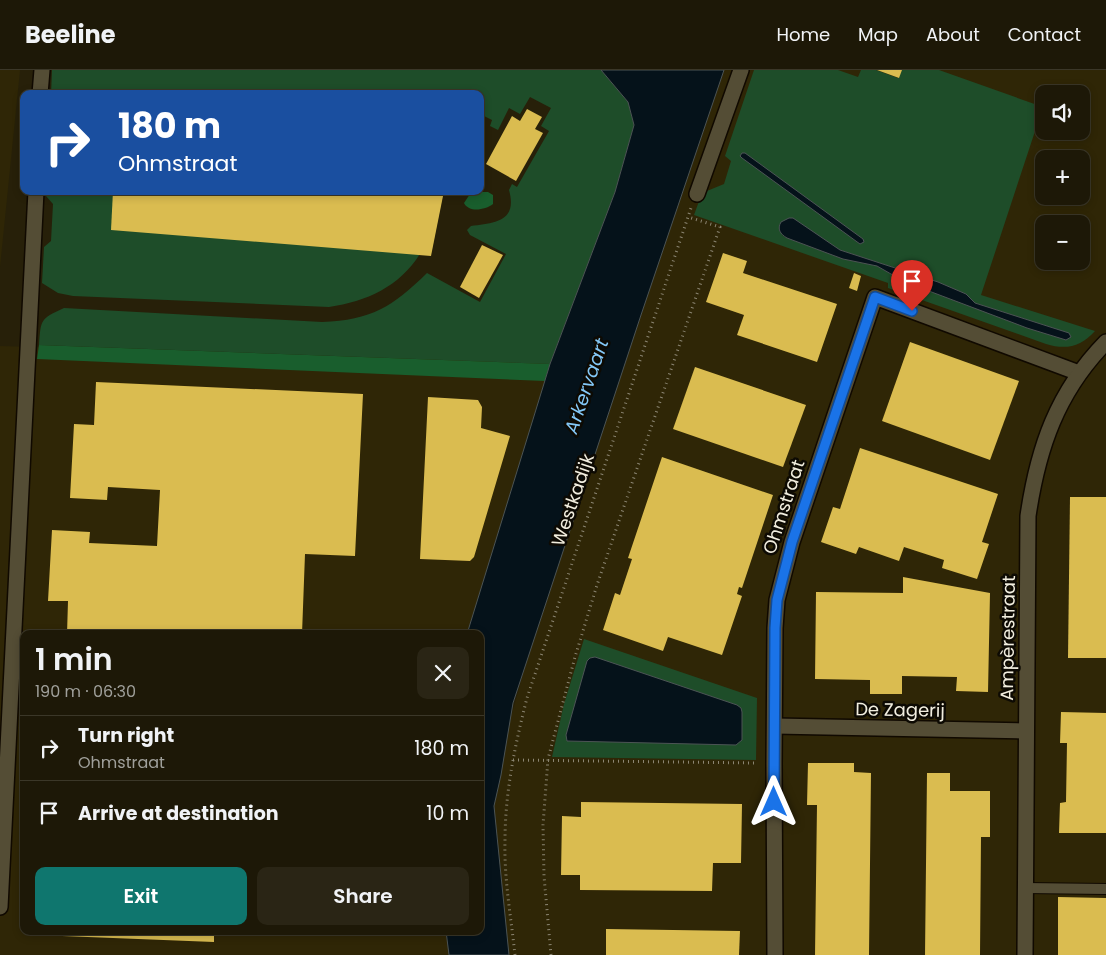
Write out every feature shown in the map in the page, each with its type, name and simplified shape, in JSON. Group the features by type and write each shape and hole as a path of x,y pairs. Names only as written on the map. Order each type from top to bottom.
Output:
{"street":[{"path":"40,90 42,70"},
{"path":"697,194 741,70"},
{"path":"0,907 36,195"},
{"name":"Ohmstraat","path":"775,955 774,763 777,600 792,542 875,297 1079,373"},
{"name":"Ampèrestraat","path":"1025,955 1025,731 1028,516 1032,484 1049,428 1079,373 1106,342"},
{"name":"De Zagerij","path":"775,726 1025,731"}],"lane":[{"path":"1025,888 1106,889"}],"path":[{"name":"Westkadijk","path":"515,955 506,872 505,841 507,805 513,760 526,698 697,194"},
{"path":"550,955 544,876 543,825 548,760 575,657 597,585 720,227 688,216"},
{"path":"513,760 774,763"}],"shaded area":[{"path":"0,70 20,70 0,267"},
{"name":"Arkervaart","path":"717,70 1106,70 1106,955 497,955 484,815 592,423"},
{"name":"Arkervaart","path":"0,346 556,363 479,630 20,630 20,935 458,935 460,955 0,955"}],"green space":[{"path":"52,70 601,70 628,102 634,125 615,192 550,364 39,345 43,321 64,308 322,322 339,321 368,315 380,310 403,295 427,273 480,302 506,254 470,235 467,230 471,226 496,222 507,215 511,201 509,190 512,184 517,187 549,131 541,126 551,108 530,97 520,114 509,108 498,130 490,126 492,120 484,116 484,90 51,90"},
{"path":"754,70 838,70 858,77 861,70 876,70 898,78 902,70 939,70 1035,104 1035,131 981,295 1095,331 1084,341 1073,346 1060,347 1046,344 888,288 888,283 694,215 702,193 724,184 731,161 725,156","holes":["782,235 827,242 840,250 938,282 966,294 975,303 1068,333 1066,340 1027,328 905,282 877,266 843,259"]},
{"path":"484,192 488,192 493,195 493,204 486,208 477,210 466,206 464,203 469,195 484,195"},
{"path":"444,195 425,245 417,259 397,280 372,295 329,307 73,296 58,293 42,283 44,247 51,241 53,204 46,196"},
{"path":"39,345 550,364 545,381 37,359"},
{"path":"584,639 757,698 756,760 552,757 564,704"}],"water":[{"path":"601,70 724,70 513,703 494,806 509,955 449,955 446,935 484,935 484,630 468,630 550,364 615,192 634,125 628,102"},
{"path":"742,153 745,153 863,239 864,242 860,244 742,158 740,156"},
{"path":"793,218 840,250 938,282 966,294 975,303 1069,333 1071,337 1066,340 1027,328 905,282 877,266 843,259 787,238 781,233 779,227 781,222"},
{"path":"595,657 737,705 741,708 742,712 742,740 736,745 567,741 566,735 587,661"}],"building":[{"path":"877,70 902,70 899,78"},
{"path":"527,109 542,117 535,129 543,133 516,181 486,164 512,116 520,121"},
{"path":"113,195 443,195 431,256 111,230"},
{"path":"482,245 503,255 479,298 460,287"},
{"path":"723,253 747,261 743,273 837,304 817,362 737,335 744,315 706,302"},
{"path":"854,273 861,276 857,291 849,288"},
{"path":"910,342 1019,381 990,460 882,421"},
{"path":"695,367 806,405 783,467 673,429"},
{"path":"96,382 363,394 355,556 305,554 302,630 67,630 68,601 48,601 52,530 90,532 89,543 157,546 160,490 108,487 107,500 70,498 74,424 94,425"},
{"path":"428,397 478,400 482,407 481,428 510,436 474,557 470,561 420,559"},
{"path":"860,448 998,494 982,542 989,544 977,579 942,568 944,560 904,547 899,561 859,547 856,554 821,542 833,507 840,509"},
{"path":"662,457 773,495 742,588 739,587 737,594 742,596 722,655 668,637 663,651 603,630 615,593 620,595 632,559 628,558"},
{"path":"1070,497 1106,497 1106,658 1068,658"},
{"path":"903,577 990,593 988,692 956,691 957,677 902,676 902,694 870,694 870,680 815,679 816,592 903,593"},
{"path":"1061,712 1106,713 1106,833 1059,833 1060,803 1066,802 1067,743 1060,743"},
{"path":"808,763 854,763 854,772 871,773 869,955 815,955 817,805 807,805"},
{"path":"927,773 950,773 950,791 990,791 990,837 981,837 980,955 925,955"},
{"path":"581,802 742,804 741,863 713,863 712,891 580,890 580,875 561,875 562,816 581,817"},
{"path":"1058,897 1106,898 1106,955 1058,955"},
{"path":"606,929 740,931 739,955 606,955"},
{"path":"37,935 214,935 214,942"}],"route":[{"path":"774,802 775,628 777,600 782,575 875,297 912,311"}]}
